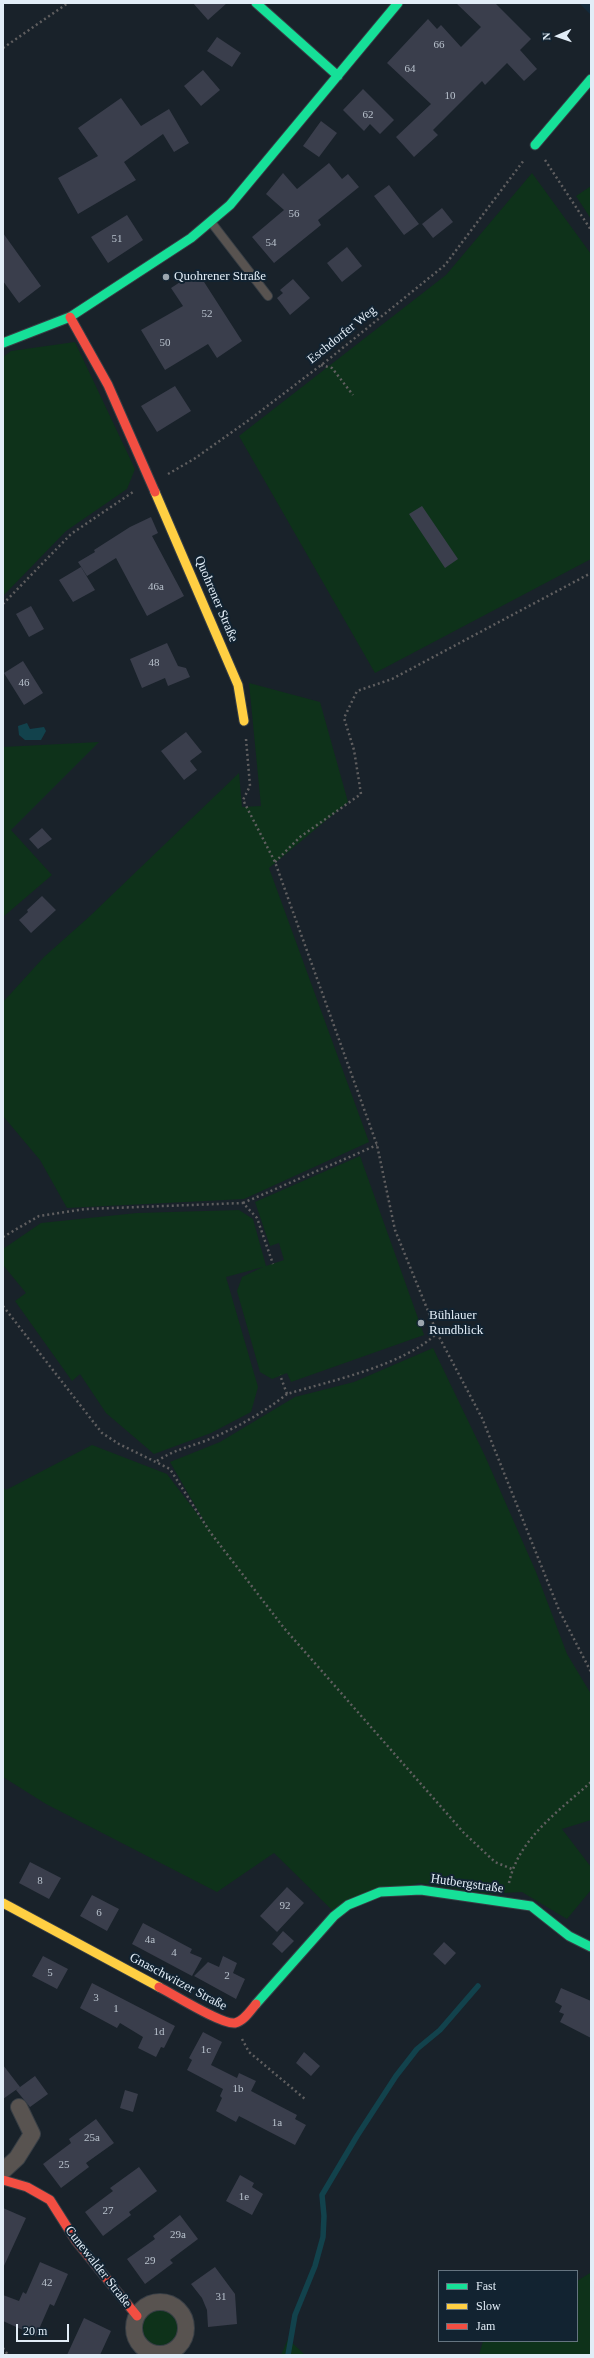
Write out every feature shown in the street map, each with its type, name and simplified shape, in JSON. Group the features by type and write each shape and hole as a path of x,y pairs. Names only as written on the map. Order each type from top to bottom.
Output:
{"street":[{"path":"256,3 338,76"},
{"path":"3,343 70,317 155,263 230,205 398,3"},
{"path":"535,145 591,79"},
{"name":"Quohrener Straße","path":"70,317 108,385 208,611 238,686 244,722"},
{"name":"Hutbergstraße","path":"334,1916 348,1905 363,1897 396,1890 421,1890 531,1906 570,1936 591,1947"},
{"name":"Gnaschwitzer Straße","path":"3,1903 218,2019 234,2023 242,2020 257,2005 334,1916"},
{"path":"3,2171 17,2158 32,2134 19,2107"},
{"name":"Cunewalder Straße","path":"3,2180 27,2187 50,2200 76,2241 137,2316"},
{"name":"Cunewalder Straße","path":"164,2302 178,2309 185,2323 184,2338 174,2350 159,2355 143,2352 134,2334 137,2316 148,2305 164,2302"}],"lane":[{"path":"210,221 268,296"}],"path":[{"path":"3,48 68,3"},
{"path":"535,145 591,230"},
{"name":"Eschdorfer Weg","path":"3,604 71,534 150,480 165,476 194,459 329,359 445,265 516,169"},
{"path":"321,365 332,368 353,395"},
{"path":"275,862 300,837 361,794 354,750 344,718 357,691 392,679 591,573"},
{"path":"244,722 250,786 243,800 275,862 377,1145 395,1230 437,1333 482,1418 559,1610 591,1672"},
{"path":"3,1237 39,1216 86,1209 243,1203 377,1145"},
{"path":"243,1203 257,1218 273,1264"},
{"path":"3,1306 102,1432 119,1444 157,1461 170,1469 210,1532 284,1628 378,1737 464,1833 495,1862 512,1869"},
{"path":"157,1461 167,1454 205,1440 265,1412 287,1394 366,1371 426,1344 437,1333"},
{"path":"280,1375 287,1394"},
{"path":"504,1902 512,1869 529,1840 591,1782"},
{"path":"234,2023 249,2052 305,2098"},
{"path":"3,2348 8,2355"}],"shaded area":[{"path":"579,3 591,3 591,15"},
{"path":"27,723 30,729 44,727 46,731 41,740 25,740 19,735 18,726"}],"green space":[{"path":"532,173 591,254 591,559 375,673 239,436 446,275"},
{"path":"591,186 591,219 576,196"},
{"path":"75,342 135,469 127,489 66,531 3,596 3,357 11,351"},
{"path":"249,683 320,702 348,802 269,868 369,1142 244,1199 67,1208 40,1160 3,1116 3,1002 44,957 90,916 239,773 242,807 261,806"},
{"path":"99,742 11,830 52,875 3,917 3,747"},
{"path":"360,1156 424,1335 291,1382 287,1373 272,1379 260,1372 237,1291 242,1277 263,1267 226,1277 258,1387 251,1412 211,1433 154,1454 106,1413 80,1374 72,1381 15,1301 26,1293 3,1265 3,1249 41,1223 137,1213 239,1210 253,1219 266,1266 284,1260 279,1243 270,1246 255,1202"},
{"path":"433,1348 485,1456 536,1572 567,1654 591,1694 591,1820 562,1829 591,1867 591,1890 567,1919 522,1892 487,1894 419,1883 333,1911 274,1853 217,1892 46,1804 3,1777 3,1487 6,1490 92,1445 167,1474 208,1528 170,1462 220,1442 295,1397 354,1382"},
{"path":"590,2273 591,2355 479,2355 483,2342 578,2342 578,2280"},
{"path":"160,2310 173,2316 179,2329 173,2342 160,2348 147,2342 141,2329 147,2316"},
{"path":"288,2339 305,2355 281,2355"}],"building":[{"path":"193,3 227,3 208,20"},
{"path":"456,3 495,3 531,39 520,50 537,69 524,81 507,63 485,85 482,81 433,130 438,135 414,157 396,137 431,104 387,63 428,19 437,29 441,25 461,47 481,27"},
{"path":"217,37 241,53 232,67 207,51"},
{"path":"203,70 220,90 201,106 184,86"},
{"path":"363,89 394,120 380,134 370,124 364,131 343,110"},
{"path":"121,98 141,126 169,109 189,143 174,152 163,134 124,162 136,180 78,214 58,178 98,156 78,128"},
{"path":"321,121 337,133 319,157 303,146"},
{"path":"329,163 342,179 348,174 359,187 318,220 321,225 274,263 252,237 284,210 266,194 283,173 297,189"},
{"path":"389,185 419,224 404,235 374,196"},
{"path":"442,208 453,222 433,238 422,224"},
{"path":"127,215 143,240 108,263 91,237"},
{"path":"3,233 41,286 19,303 3,281"},
{"path":"347,247 362,266 342,282 327,263"},
{"path":"197,271 242,341 217,358 208,344 165,370 141,330 183,306 171,288"},
{"path":"293,279 310,298 290,315 277,298 283,293 280,290"},
{"path":"175,386 191,411 157,432 141,406"},
{"path":"422,506 458,559 445,568 409,514"},
{"path":"151,517 158,533 152,536 184,596 147,616 116,558 87,576 78,562 130,527"},
{"path":"81,567 95,590 73,602 59,580"},
{"path":"31,606 44,629 29,637 16,614"},
{"path":"167,643 178,666 186,668 190,677 168,686 165,678 142,688 130,659"},
{"path":"23,661 43,693 24,705 4,673"},
{"path":"186,732 202,752 190,761 197,770 184,780 161,751"},
{"path":"42,828 52,839 38,849 29,839"},
{"path":"42,896 56,910 31,933 19,920"},
{"path":"30,1862 61,1878 49,1899 19,1883"},
{"path":"287,1887 304,1903 277,1932 260,1916"},
{"path":"92,1895 119,1909 107,1931 80,1916"},
{"path":"143,1923 192,1949 190,1953 202,1958 192,1976 132,1944"},
{"path":"283,1931 294,1941 282,1953 272,1944"},
{"path":"444,1942 456,1953 445,1965 433,1954"},
{"path":"43,1956 68,1969 57,1989 32,1976"},
{"path":"223,1956 237,1963 233,1973 245,1979 236,1999 194,1976 208,1962 219,1967"},
{"path":"92,1983 175,2026 164,2048 161,2047 156,2057 138,2048 143,2037 120,2023 117,2028 80,2008"},
{"path":"561,1988 591,2001 591,2038 560,2022 564,2014 559,2012 562,2006 555,2002"},
{"path":"203,2032 222,2042 211,2065 237,2078 239,2073 256,2081 251,2091 297,2115 295,2119 306,2125 295,2145 239,2116 236,2122 216,2111 222,2098 220,2096 223,2089 187,2070 192,2060 189,2058"},
{"path":"304,2052 320,2066 311,2076 296,2063"},
{"path":"3,2065 20,2087 3,2099"},
{"path":"35,2076 48,2094 30,2107 16,2090"},
{"path":"125,2090 138,2094 133,2112 120,2108"},
{"path":"96,2119 114,2143 86,2163 89,2167 61,2188 43,2164 71,2143 69,2139"},
{"path":"139,2167 157,2191 129,2212 131,2215 103,2236 85,2212 113,2191 110,2188"},
{"path":"240,2175 254,2183 252,2187 263,2194 252,2215 226,2201"},
{"path":"3,2208 26,2218 3,2268"},
{"path":"180,2215 198,2239 170,2260 173,2263 145,2284 127,2259 155,2239 153,2236"},
{"path":"40,2262 68,2274 54,2306 50,2304 36,2336 3,2321 3,2295 19,2301 23,2292 26,2294"},
{"path":"215,2267 235,2294 237,2324 208,2327 207,2310 202,2298 191,2284"},
{"path":"84,2318 111,2331 100,2355 67,2355"}],"waterway":[{"path":"288,2355 295,2315 315,2266 323,2237 324,2216 322,2195 357,2136 396,2076 417,2049 440,2030 478,1986"}],"traffic: fast":[{"path":"256,3 338,76"},
{"path":"3,343 70,317 191,238 230,205 398,3"},
{"path":"535,145 591,79"},
{"path":"256,2004 334,1916 348,1905 380,1892 421,1890 531,1906 569,1936 591,1947"}],"traffic: slow":[{"path":"155,492 238,685 244,721"},
{"path":"3,1903 159,1987"}],"traffic: jam":[{"path":"70,317 108,385 155,492"},
{"path":"159,1987 197,2008 229,2022 238,2022 247,2015 256,2004"},
{"path":"3,2180 27,2187 50,2200 76,2241 137,2316"}],"place":[{"name":"Quohrener Straße","path":"166,277"},
{"name":"Bühlauer Rundblick","path":"421,1323"}]}
